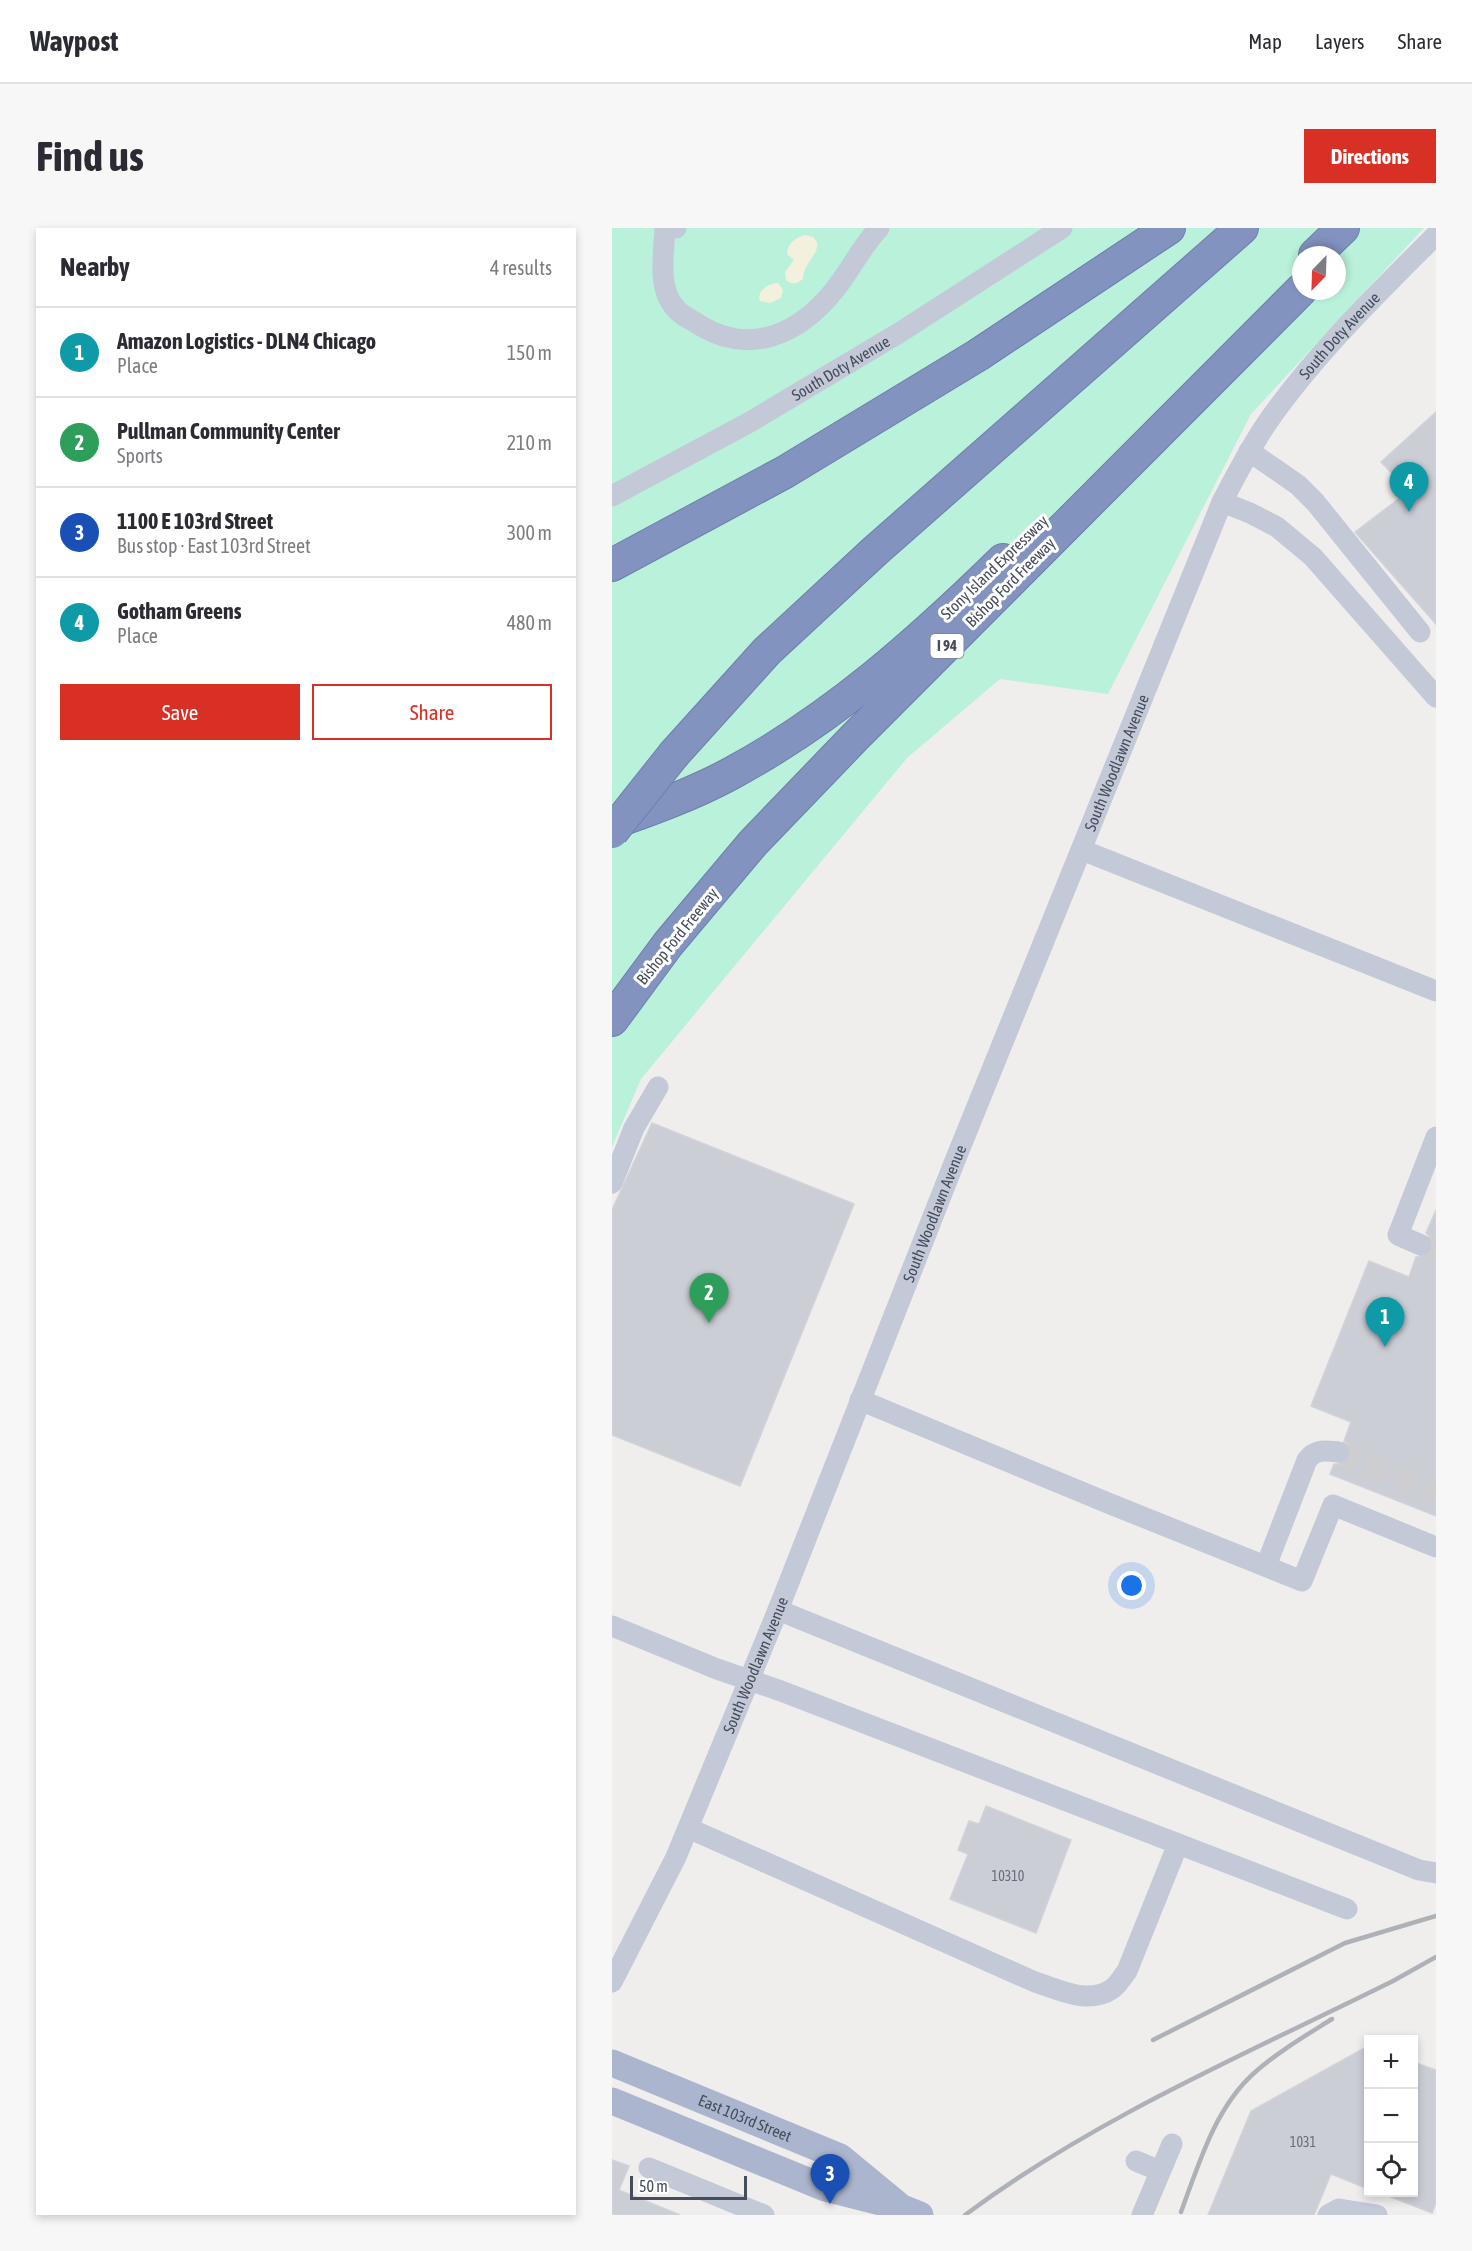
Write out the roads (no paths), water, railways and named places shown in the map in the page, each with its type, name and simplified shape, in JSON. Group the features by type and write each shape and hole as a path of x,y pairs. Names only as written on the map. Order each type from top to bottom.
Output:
{"highway":[{"path":"612,565 816,453 978,355 1169,228"},
{"path":"612,832 674,754 767,651 875,551 1242,228"},
{"path":"1324,246 1342,228"},
{"path":"1345,246 1364,228"},
{"name":"Stony Island Expressway","path":"612,823 729,775 802,731 854,695 983,580 1292,278"},
{"name":"Bishop Ford Freeway","path":"612,1020 668,944 753,843 854,738 1292,299"}],"main road":[{"name":"East 103rd Street","path":"612,2063 840,2157 910,2211"},
{"name":"East 103rd Street","path":"612,2101 825,2188 910,2211"}],"street":[{"path":"676,228 665,228 664,286 668,298 678,311 704,327 730,338 746,341 772,337 788,331 805,319 841,282 879,228"},
{"name":"South Doty Avenue","path":"612,496 760,416 899,333 1062,228"},
{"name":"South Doty Avenue","path":"1252,448 1283,401 1314,364 1436,235"},
{"path":"1252,448 1298,484 1315,502 1420,632"},
{"name":"South Woodlawn Avenue","path":"612,1982 671,1867 688,1828 778,1610 860,1400 1222,502 1252,448"},
{"path":"1222,502 1277,527 1313,557 1436,697"},
{"path":"1082,849 1436,991"},
{"path":"612,1183 634,1128 658,1087"},
{"path":"1421,1245 1398,1235 1436,1137"},
{"path":"860,1400 1302,1581 1333,1505 1436,1546"},
{"path":"1266,1566 1307,1460 1312,1453 1322,1450 1339,1452"},
{"path":"778,1610 1419,1870 1436,1873"},
{"path":"612,1626 717,1669 749,1678 1347,1909"},
{"path":"688,1828 1035,1982 1078,1997 1097,1995 1114,1988 1127,1971 1178,1844"},
{"path":"1142,2215 1172,2144"},
{"path":"1136,2162 1160,2171"},
{"path":"649,2168 764,2215"},
{"path":"1328,2215 1339,2209 1377,2215"}],"tunnel":[{"path":"1421,1245 1436,1250"},
{"path":"1339,1452 1436,1491"}],"railway":[{"path":"1153,2040 1345,1943 1436,1916"},
{"path":"965,2215 1015,2180 1119,2117 1393,1981 1436,1957"},
{"path":"1181,2212 1209,2138 1239,2088 1271,2059 1332,2019"}],"place":[{"name":"Gotham Greens","path":"1409,512"},
{"name":"Pullman Community Center","path":"709,1323"},
{"name":"Amazon Logistics - DLN4 Chicago","path":"1385,1347"},
{"name":"1100 E 103rd Street","path":"830,2204"}]}
